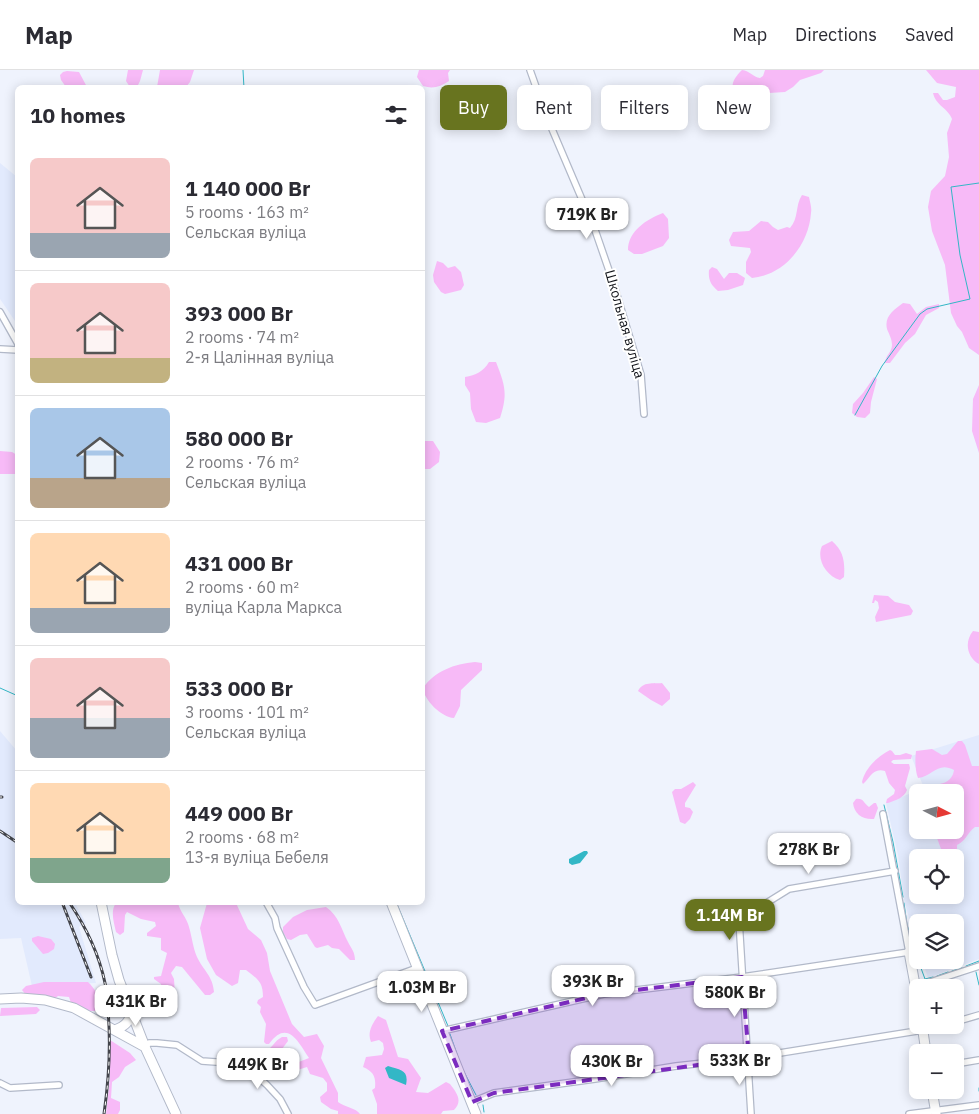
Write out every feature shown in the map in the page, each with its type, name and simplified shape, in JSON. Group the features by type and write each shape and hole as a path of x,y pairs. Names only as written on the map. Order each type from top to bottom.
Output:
{"main road":[{"path":"103,905 119,980 145,1047 176,1114"},
{"path":"392,905 476,1114"},
{"path":"0,999 33,999 60,1003 89,1015 145,1047"},
{"path":"115,1030 127,1024 131,1008"},
{"path":"933,1099 935,1112"}],"street":[{"name":"Школьная вуліца","path":"530,70 546,115 595,230 613,282 642,375 644,414"},
{"path":"0,312 15,339"},
{"path":"0,349 15,350"},
{"path":"442,1031 604,994 742,977 909,952 883,814"},
{"path":"751,1114 739,920 789,889 895,871"},
{"path":"268,905 276,918 277,928 304,988 315,1005 417,968"},
{"path":"939,979 979,966"},
{"path":"964,1019 979,1015"},
{"path":"472,1102 494,1093 676,1066 749,1058 909,1030"},
{"path":"145,1047 149,1043 177,1046 202,1061 230,1064 257,1076 280,1099 288,1114"},
{"path":"964,1062 979,1060"},
{"path":"0,1083 10,1088 59,1085"},
{"path":"909,1114 979,1105"}],"highlighted area":[{"path":"742,977 749,1058 494,1093 472,1102 442,1031 604,994"}],"shaded area":[{"path":"128,70 143,70 138,85 129,85 126,81"},
{"path":"160,70 194,70 188,85 157,85"},
{"path":"419,70 450,70 448,73 449,81 443,85 430,87 422,85 417,77"},
{"path":"742,70 760,78 765,70 824,70 821,73 800,80 785,92 770,93 770,85 733,85"},
{"path":"926,70 979,70 979,355 969,348 951,313 945,265 932,231 928,207 931,191 945,176 949,157 947,133 952,119 933,93 938,93 943,100 947,100 955,97 956,87 937,83"},
{"path":"63,72 79,72 86,85 65,85 60,75"},
{"path":"0,163 15,175 15,321 0,299"},
{"path":"802,195 809,197 811,211 806,236 800,246 785,264 775,271 764,276 752,278 746,273 746,262 751,252 750,248 731,246 729,240 733,232 749,231 761,221 768,222 778,230 790,228 795,220 798,203"},
{"path":"663,213 668,219 669,238 663,246 642,254 634,254 628,250 631,237 635,232 645,222"},
{"path":"437,261 443,263 448,268 455,266 461,272 464,285 461,290 445,294 441,292 434,282 433,275"},
{"path":"712,267 717,269 724,279 729,273 737,273 745,278 743,285 718,291 710,279 709,270"},
{"path":"903,303 910,304 917,314 926,307 939,304 939,308 926,315 915,334 905,343 890,363 885,363 892,345 886,324 887,320 896,308"},
{"path":"489,362 496,362 502,377 504,402 500,418 486,423 476,422 471,409 470,393 465,385 465,377 479,372"},
{"path":"874,377 877,379 870,413 865,418 857,417 852,413 853,404"},
{"path":"979,385 979,453 972,431 973,399"},
{"path":"425,441 433,441 440,452 439,462 430,469 425,469"},
{"path":"0,451 15,454 15,474 0,474"},
{"path":"832,541 843,557 844,577 840,580 830,575 821,561 820,551 822,546"},
{"path":"874,595 888,596 895,602 909,605 913,611 911,615 876,622 875,617 879,608 878,602 875,600 872,603"},
{"path":"973,631 979,632 979,664 969,653 968,649 968,640"},
{"path":"475,662 482,663 482,670 461,690 460,706 454,718 444,715 430,703 425,696 425,686 439,673 460,665"},
{"path":"662,683 670,693 670,699 662,706 638,691 645,684"},
{"path":"0,731 15,749 15,905 76,905 86,923 79,927 96,983 32,986 21,938 0,939"},
{"path":"979,735 979,959 964,965 964,914 909,914 909,918 904,900 898,855 886,803 909,794 909,839 964,839 964,784 922,784 911,756"},
{"path":"958,741 962,741 972,766 979,766 979,827 975,827 964,839 964,784 941,784 950,779 954,770 944,767 918,778 916,772 916,751 932,749 942,755 947,754"},
{"path":"890,750 895,755 906,753 912,755 911,759 893,760 891,762 894,764 909,764 910,768 905,786 906,793 886,803 895,790 889,783 885,771 877,770 863,784 862,782 866,772 873,763"},
{"path":"693,782 696,785 685,803 685,807 690,808 693,812 685,824 680,822 672,792"},
{"path":"856,799 862,800 869,807 876,803 878,808 874,819 863,817 857,813 853,803"},
{"path":"937,839 964,839 957,845 957,849 941,849"},
{"path":"179,905 188,924 194,950 199,962 210,977 214,992 210,995 205,995 182,967 176,966 171,973 174,979 175,995 166,1002 163,1001 161,984 154,977 161,976 167,953 161,950 161,938 147,936 147,933 156,926 155,922 141,919 127,912 125,915 124,932 120,935 116,932 113,917 114,906"},
{"path":"206,905 237,905 248,929 261,940 267,953 270,971 292,1024 304,1037 317,1034 324,1046 321,1058 338,1093 338,1102 356,1110 360,1114 338,1114 338,1111 331,1109 321,1102 320,1097 327,1091 327,1083 323,1078 310,1074 307,1067 291,1072 291,1065 309,1058 292,1035 281,1033 269,1044 264,1042 266,1024 260,1012 261,1007 257,1003 263,997 259,981 246,970 240,970 238,983 232,986 216,975 207,959 200,928"},
{"path":"326,907 334,914 339,923 354,952 355,960 350,960 339,949 328,945 315,947 307,934 300,935 291,940 287,939 283,932 283,927 293,917 307,910"},
{"path":"38,936 51,939 55,944 54,949 43,954 32,941 32,938"},
{"path":"925,969 952,969 928,978"},
{"path":"44,982 88,982 97,995 96,1011 90,1011 71,1003 69,997 58,996 54,999 26,995 22,990 26,986"},
{"path":"37,1007 40,1010 36,1014 0,1016 1,1008"},
{"path":"378,1016 386,1020 398,1057 408,1059 421,1078 416,1092 428,1093 446,1082 450,1084 459,1100 454,1110 443,1111 441,1114 377,1114 377,1104 372,1090 375,1088 375,1078 370,1071 363,1067 366,1057 382,1055 384,1049 383,1043 379,1040 371,1042 370,1039 371,1029"},
{"path":"282,1037 287,1037 288,1041 282,1049 284,1062 279,1074 272,1080 269,1079 268,1071 262,1058 264,1052"},
{"path":"110,1040 130,1053 136,1060 125,1067 119,1077 112,1082 111,1098 120,1102 118,1114 106,1114 110,1078"}],"water":[{"path":"584,851 588,853 580,863 572,865 569,863 569,859"},
{"path":"388,1066 405,1073 406,1085 389,1078 385,1068"}],"waterway":[{"path":"243,70 244,85"},
{"path":"855,415 882,366 920,314 927,309 970,299 960,255 951,187 979,183"},
{"path":"0,688 15,695"},
{"path":"884,805 903,897"},
{"path":"904,903 909,931"},
{"path":"397,905 448,1026"},
{"path":"966,966 979,961"},
{"path":"921,969 925,979 933,977"},
{"path":"952,971 959,969"},
{"path":"937,976 948,972"},
{"path":"976,972 979,985"},
{"path":"450,1034 459,1060"},
{"path":"461,1066 476,1095"},
{"path":"483,1105 484,1112"}],"railway":[{"path":"0,831 15,841"},
{"path":"63,905 91,977"},
{"path":"71,905 91,941 106,986 109,1049 104,1114"}]}
